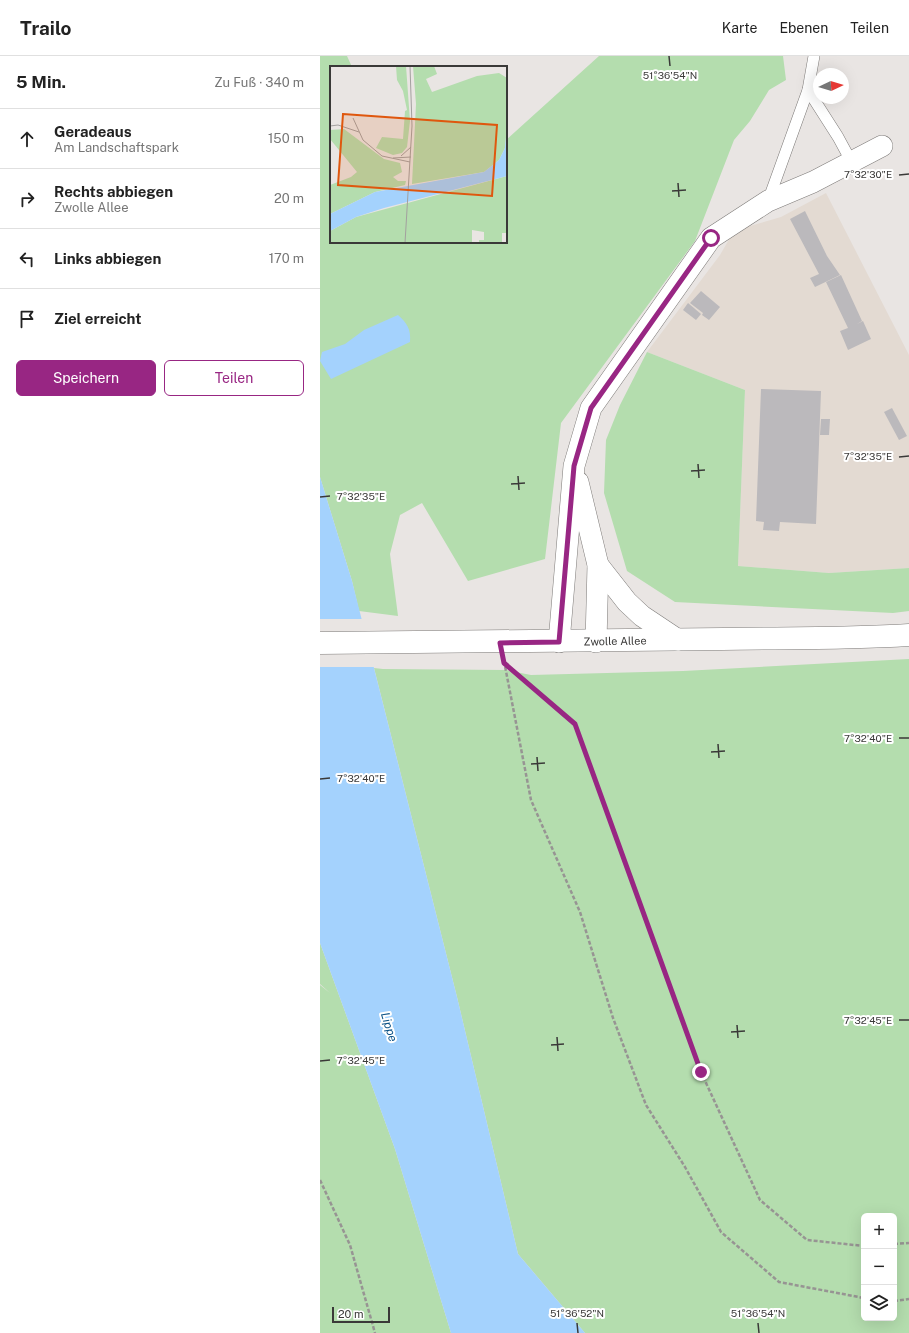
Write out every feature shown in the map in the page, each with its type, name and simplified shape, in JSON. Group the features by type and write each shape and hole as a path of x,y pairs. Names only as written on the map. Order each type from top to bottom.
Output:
{"street":[{"path":"559,642 574,466 591,408 711,238 768,201 813,182 882,146"},
{"path":"574,466 598,566 596,642"},
{"path":"598,566 627,602 642,616 678,640"},
{"name":"Zwolle Allee","path":"320,642 449,642 502,653 559,642 855,638 909,635"}],"lane":[{"path":"768,201 808,90 814,56"},
{"path":"808,90 838,137 851,161"}],"path":[{"path":"502,653 575,724 701,1072 760,1200 807,1240 861,1246"},
{"path":"502,653 530,800 580,912 613,1018 646,1105 685,1167 721,1232 779,1282 861,1297"},
{"path":"320,1180 350,1245 376,1333"},
{"path":"897,1244 909,1243"},
{"path":"897,1301 909,1299"}],"shaded area":[{"path":"826,193 909,355 909,568 829,573 738,566 745,390 647,352 720,255 731,236 743,228 781,217"}],"green space":[{"path":"320,56 347,56 352,66 330,66 330,243 507,243 507,139 599,56 783,56 786,80 769,90 750,121 734,140 695,241 561,423 545,559 468,581 422,503 400,515 390,554 398,616 359,611 352,581 320,477"},
{"path":"647,352 745,390 738,566 829,573 909,568 909,611 893,613 675,602 627,571 604,493 606,440 620,405"},
{"path":"909,659 909,1333 585,1333 518,1254 457,997 374,668 506,670 531,675 683,671"},
{"path":"320,943 395,1149 451,1333 320,1333 320,985 330,993 320,984"}],"water":[{"path":"398,315 408,327 410,342 331,379 320,361 322,352 345,344 364,330"},
{"name":"Lippe","path":"320,477 352,581 457,997 518,1254 585,1333 451,1333 395,1149 320,943"}],"pier":[{"path":"320,619 363,619 375,667 320,667"}],"building":[{"path":"805,211 827,256 840,275 815,287 810,278 819,274 790,219"},
{"path":"841,275 862,321 857,324 863,321 871,339 848,350 840,331 848,328 826,282"},
{"path":"701,291 720,307 709,320 702,315 703,313 690,303"},
{"path":"688,303 701,314 696,320 683,310"},
{"path":"761,389 821,391 816,524 780,522 779,531 763,530 764,522 756,521"},
{"path":"892,408 907,436 899,440 884,412"},
{"path":"821,419 830,419 829,435 820,435"}],"route":[{"path":"701,1072 575,724 504,663 500,643 559,642 574,466 591,408 628,353 662,308 711,238"}]}
